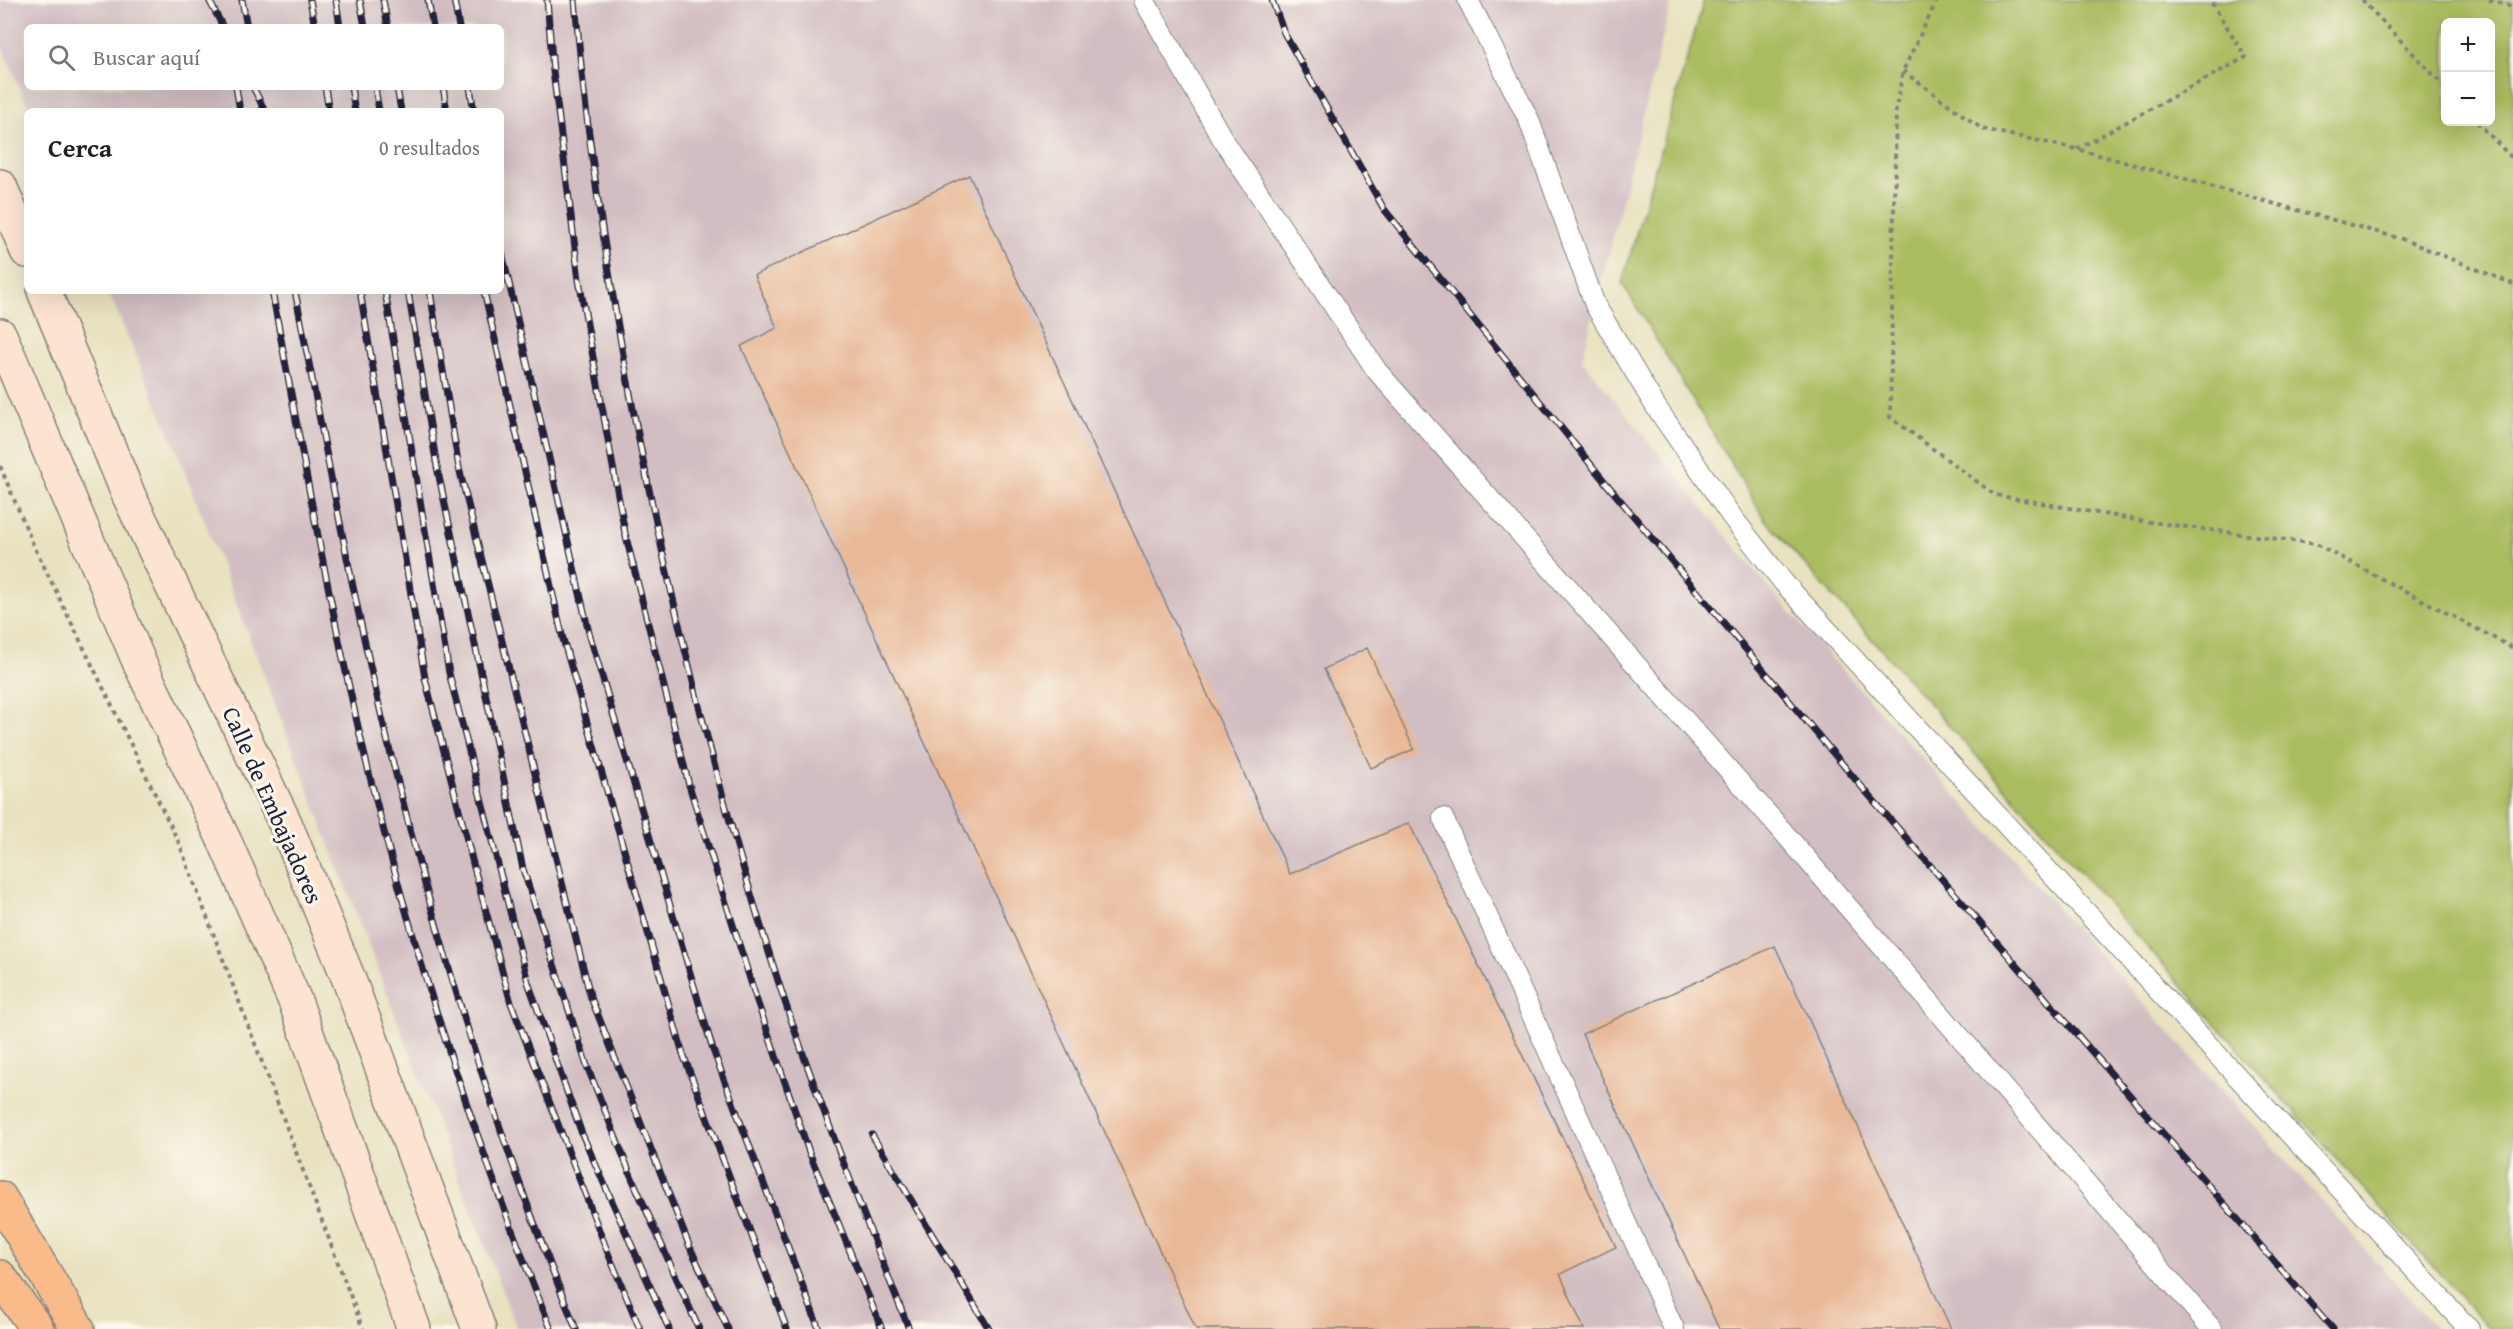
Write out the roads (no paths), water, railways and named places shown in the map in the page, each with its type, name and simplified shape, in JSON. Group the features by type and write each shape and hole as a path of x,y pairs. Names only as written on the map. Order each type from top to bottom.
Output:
{"highway":[{"path":"0,1198 78,1329"},
{"path":"0,1277 37,1329"}],"main road":[{"path":"0,186 24,244"},
{"name":"Calle de Embajadores","path":"45,294 129,496 285,823 352,988 478,1329"},
{"path":"0,335 140,664 225,842 295,1001 414,1329"}],"lane":[{"path":"1144,0 1222,138 1377,371 1779,827 2212,1329"},
{"path":"1468,0 1529,120 1595,305 1656,407 1732,518 1792,592 2469,1329"},
{"path":"1443,818 1674,1329"}],"railway":[{"path":"209,0 221,24"},
{"path":"242,0 246,24"},
{"path":"310,0 314,24"},
{"path":"336,0 340,24"},
{"path":"360,0 364,24"},
{"path":"383,0 387,24"},
{"path":"428,0 432,24"},
{"path":"454,0 458,24"},
{"path":"547,0 553,71 579,280 625,533 689,785 756,998 809,1152 882,1329"},
{"path":"575,0 591,152 623,354 647,479 698,701 737,848 782,993 827,1120 909,1329"},
{"path":"1272,0 1284,33 1384,209 1605,482 1855,779 2333,1329"},
{"path":"236,90 240,108"},
{"path":"254,90 264,108"},
{"path":"326,90 328,108"},
{"path":"352,90 354,108"},
{"path":"376,90 378,108"},
{"path":"398,90 400,108"},
{"path":"444,90 446,108"},
{"path":"470,90 474,108"},
{"path":"504,261 589,633 713,1050 819,1329"},
{"path":"273,294 341,650 386,840 449,1052 498,1192 551,1329"},
{"path":"296,294 366,646 393,763 431,907 497,1120 576,1329"},
{"path":"361,294 425,678 476,875 511,1003 640,1329"},
{"path":"386,294 449,673 528,982 582,1134 669,1329"},
{"path":"408,294 437,467 523,869 587,1066 632,1178 699,1329"},
{"path":"430,294 459,468 590,995 689,1245 728,1329"},
{"path":"485,294 563,639 683,1054 787,1329"},
{"path":"872,1135 989,1329"}]}
